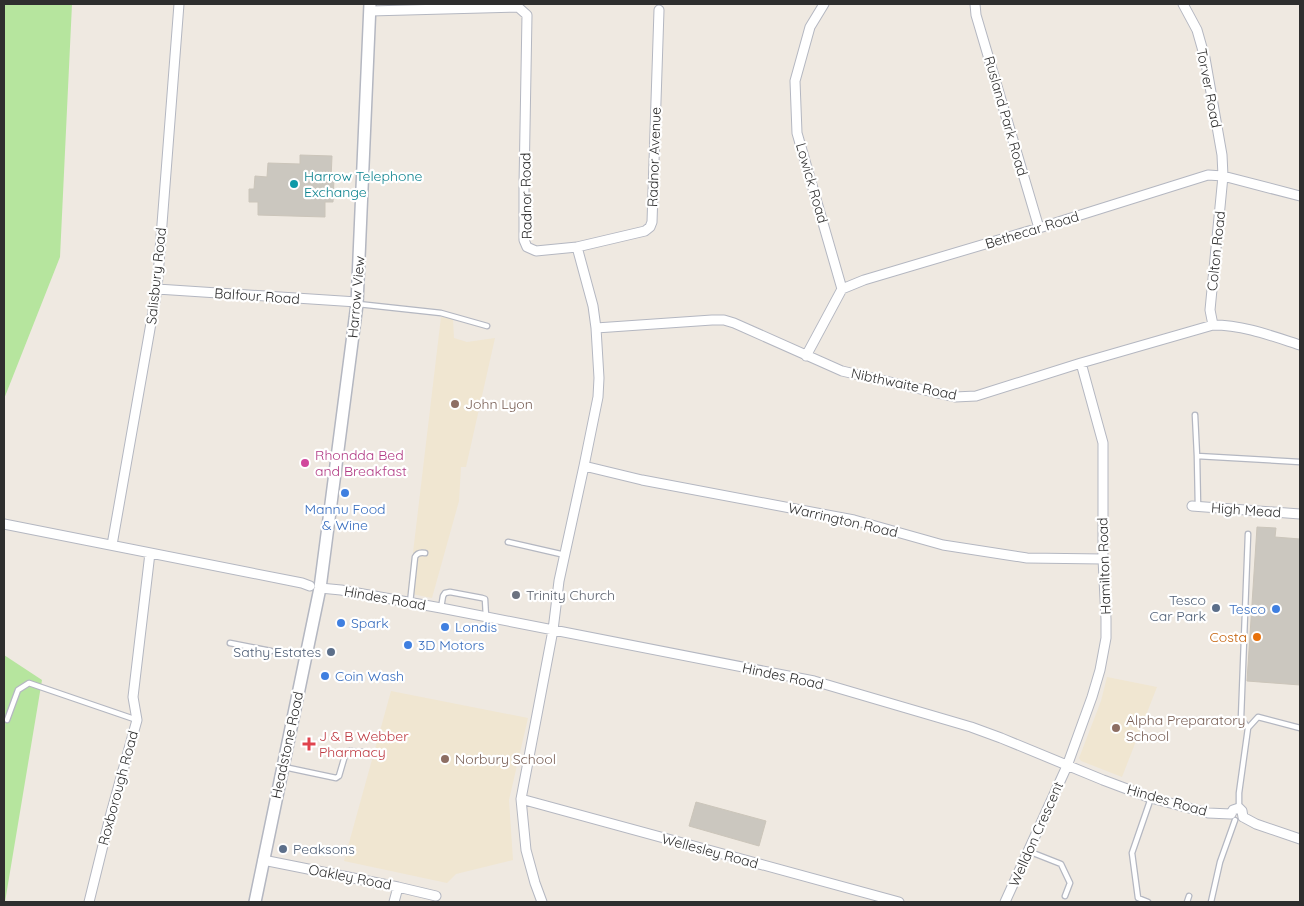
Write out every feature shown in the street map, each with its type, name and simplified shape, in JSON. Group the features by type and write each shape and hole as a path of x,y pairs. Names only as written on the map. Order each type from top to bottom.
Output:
{"street":[{"name":"Salisbury Road","path":"112,546 157,289 179,4"},
{"name":"Lowick Road","path":"824,4 810,26 795,81 798,133 842,289"},
{"name":"Rusland Park Road","path":"975,4 976,15 1039,228"},
{"name":"Torver Road","path":"1183,4 1197,30 1205,58 1222,155 1223,176"},
{"name":"Radnor Road","path":"370,7 518,7 527,14 524,240 527,247 536,251 577,247"},
{"name":"Harrow View","path":"315,587 357,303 370,7"},
{"name":"Radnor Avenue","path":"577,247 645,231 652,222 659,10"},
{"name":"Bethecar Road","path":"842,289 864,280 1208,175 1223,176 1300,196"},
{"name":"Colton Road","path":"1213,325 1210,310 1223,176"},
{"path":"542,902 526,850 521,799 552,630 559,581 598,397 599,378 593,306 577,247"},
{"name":"Balfour Road","path":"157,289 357,303"},
{"path":"806,356 842,289"},
{"name":"Nibthwaite Road","path":"596,328 724,320 842,371 955,397 976,396 1213,325 1244,328 1300,345"},
{"name":"Hamilton Road","path":"1067,766 1092,697 1100,670 1106,638 1103,559 1103,443 1081,364"},
{"name":"Warrington Road","path":"584,466 642,480 854,520 943,545 1027,558 1103,559"},
{"name":"High Mead","path":"1195,507 1300,514"},
{"name":"Hindes Road","path":"4,524 315,587 441,608 814,681 971,727 1151,798 1208,813 1237,815 1256,824 1299,839"},
{"name":"Roxborough Road","path":"89,902 137,720 133,697 150,553"},
{"name":"Headstone Road","path":"255,902 305,657 315,587"},
{"name":"Welldon Crescent","path":"1005,902 1067,766"},
{"name":"Wellesley Road","path":"521,799 899,902"},
{"name":"Oakley Road","path":"263,860 436,896"},
{"path":"394,902 398,887"}],"lane":[{"path":"357,303 441,313 488,326"},
{"path":"1195,415 1198,456 1195,507"},
{"path":"1198,456 1300,462"},
{"path":"1248,534 1241,718 1248,728"},
{"path":"508,542 564,555"},
{"path":"410,603 415,557 420,552 425,553"},
{"path":"441,608 442,596 445,593 450,592 482,598 485,599 486,603 486,617"},
{"path":"230,643 271,651"},
{"path":"287,654 305,657"},
{"path":"7,720 18,690 29,683 137,720"},
{"path":"1211,902 1220,862 1237,815 1248,728 1258,718 1300,728"},
{"path":"282,767 336,778 339,776 346,752 362,752"},
{"path":"1148,902 1138,898 1132,852 1151,798"},
{"path":"1028,851 1060,864 1070,883 1065,896"},
{"path":"1187,902 1189,896"}],"shaded area":[{"name":"John Lyon","path":"441,317 453,319 454,338 467,342 495,338 466,467 461,467 459,501 432,598 407,593"},
{"name":"Alpha Preparatory School","path":"1107,677 1157,687 1122,777 1081,761 1079,758 1101,701"},
{"name":"Norbury School","path":"391,691 528,718 509,800 513,860 456,874 447,883 344,861"}],"green space":[{"path":"4,4 72,4 60,257 4,399"},
{"path":"4,655 42,680 5,902 4,902"}],"building":[{"name":"Harrow Telephone Exchange","path":"300,155 332,156 333,202 325,202 325,217 258,215 258,202 249,202 249,189 254,189 255,176 267,177 268,163 300,164"},
{"name":"Tesco","path":"1257,527 1276,528 1275,537 1300,539 1300,685 1247,681"},
{"path":"696,802 766,821 759,846 689,826"}],"place":[{"name":"Harrow Telephone Exchange","path":"294,184"},
{"name":"John Lyon","path":"455,404"},
{"name":"Rhondda Bed and Breakfast","path":"305,463"},
{"name":"Mannu Food & Wine","path":"345,493"},
{"name":"Trinity Church","path":"516,595"},
{"name":"Tesco Car Park","path":"1216,608"},
{"name":"Tesco","path":"1276,609"},
{"name":"Spark","path":"341,623"},
{"name":"Londis","path":"445,627"},
{"name":"Costa","path":"1257,637"},
{"name":"3D Motors","path":"408,645"},
{"name":"Sathy Estates","path":"331,652"},
{"name":"Coin Wash","path":"325,676"},
{"name":"Alpha Preparatory School","path":"1116,728"},
{"name":"J & B Webber Pharmacy","path":"309,744"},
{"name":"Norbury School","path":"445,759"},
{"name":"Peaksons","path":"283,849"}]}
